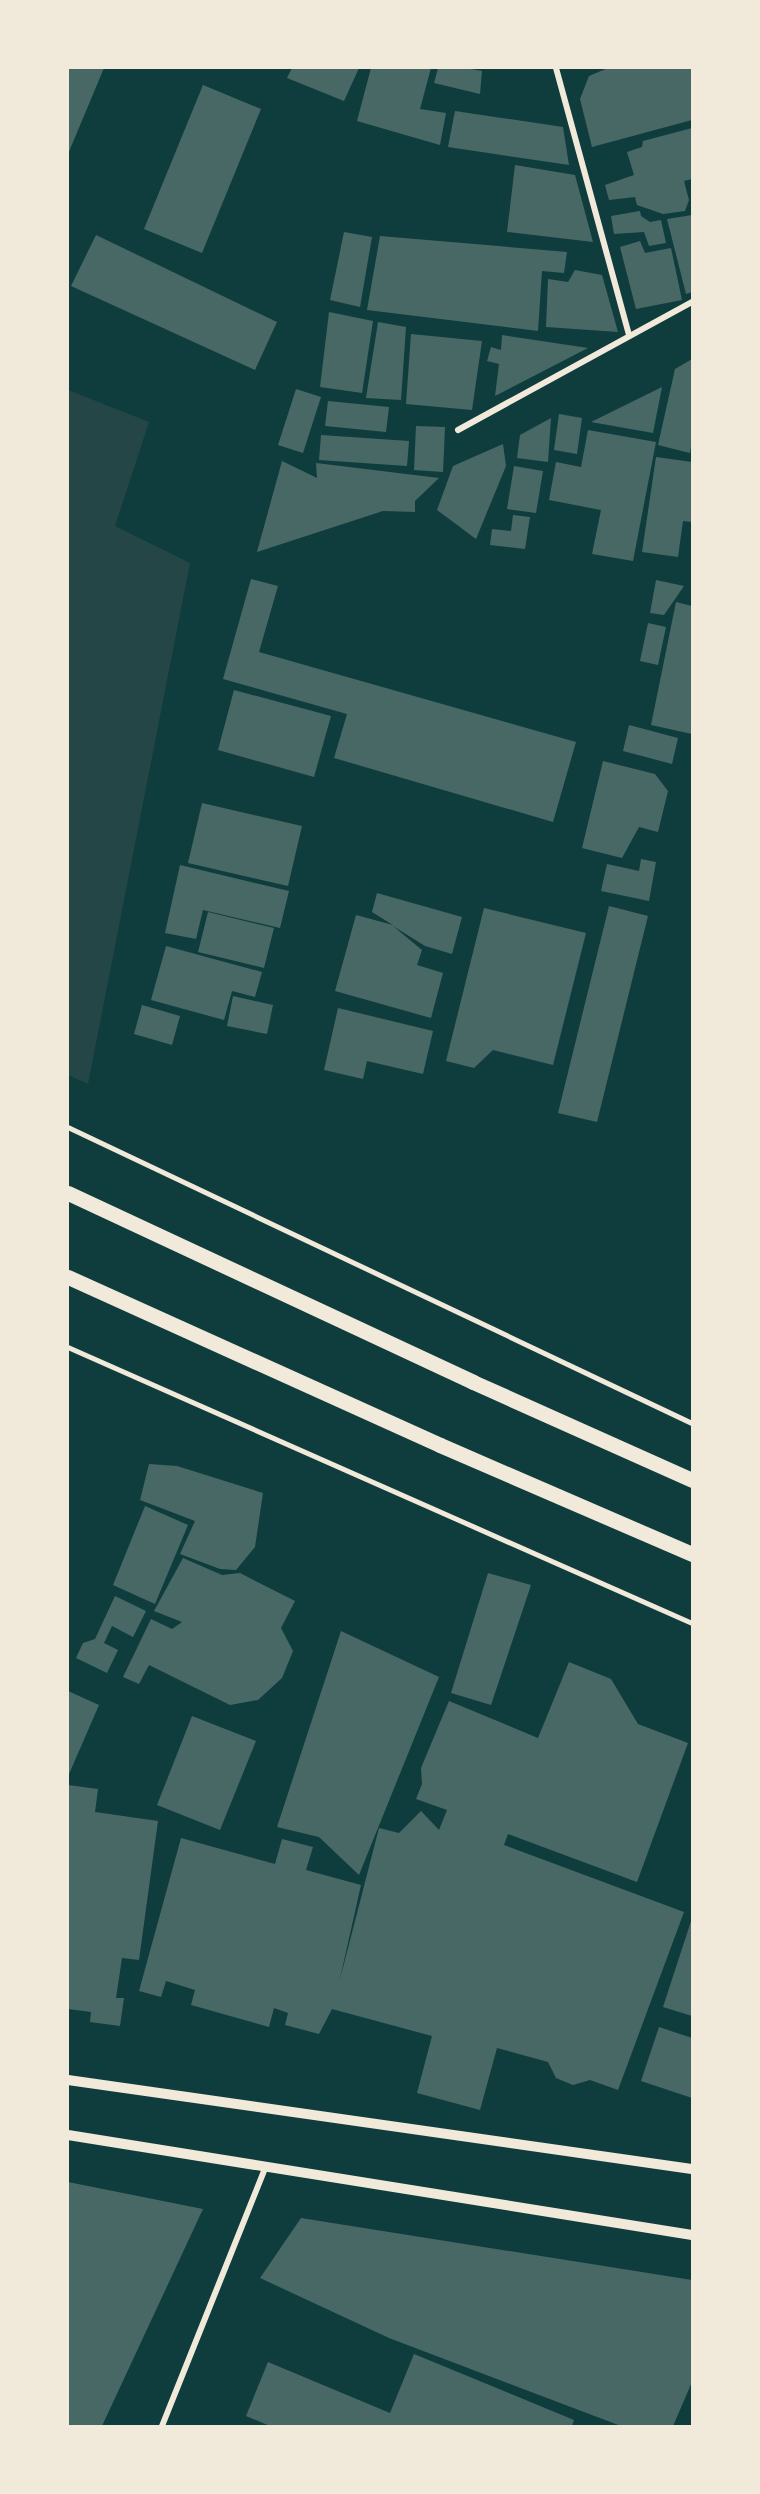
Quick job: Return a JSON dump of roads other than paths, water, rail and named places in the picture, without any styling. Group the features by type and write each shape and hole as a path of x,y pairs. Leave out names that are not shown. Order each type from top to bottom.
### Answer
{"main road":[{"path":"68,1193 473,1383 693,1480"},
{"path":"68,1277 440,1445 693,1554"}],"street":[{"path":"556,68 629,335"},
{"path":"458,430 693,302"},
{"path":"68,2080 693,2169"},
{"path":"68,2135 693,2235"},
{"path":"162,2427 265,2168"}],"lane":[{"path":"68,1127 693,1423"},
{"path":"68,1347 693,1623"}]}
